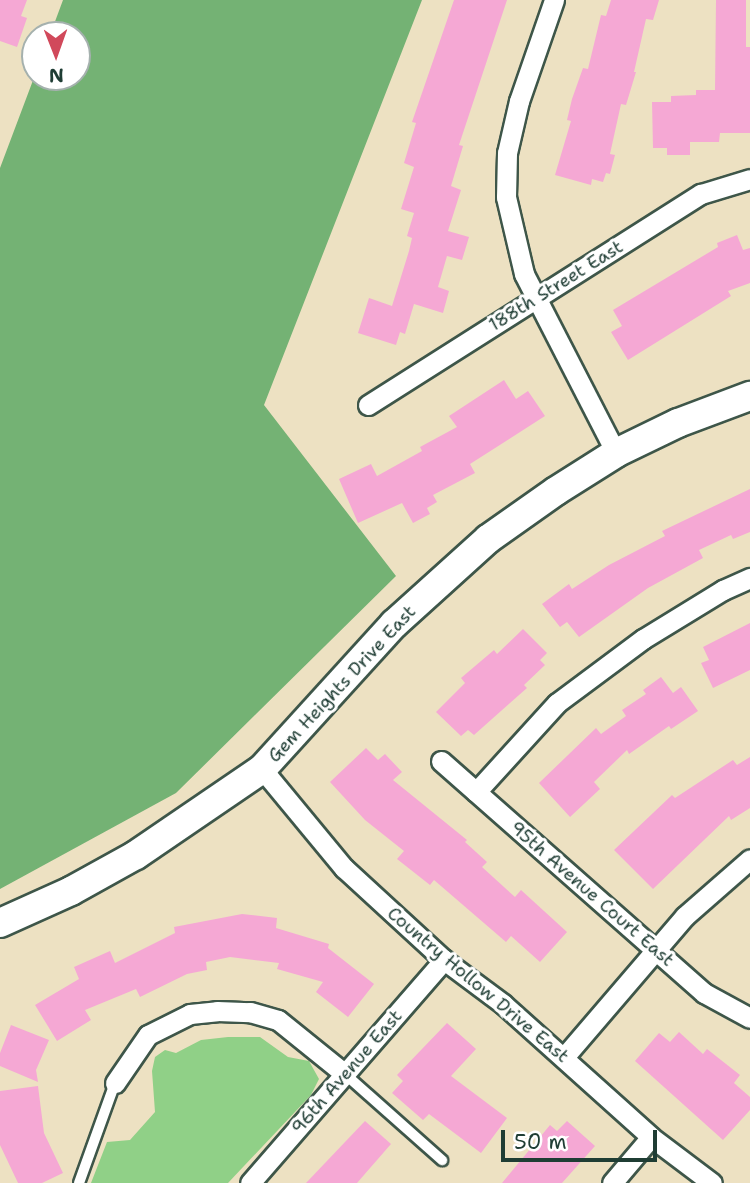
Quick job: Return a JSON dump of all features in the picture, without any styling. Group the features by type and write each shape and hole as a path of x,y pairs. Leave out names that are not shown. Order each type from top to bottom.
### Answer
{"street":[{"path":"554,0 519,101 507,153 506,197 512,235 524,274 616,453"},
{"name":"188th Street East","path":"368,405 701,194 750,179"},
{"name":"Gem Heights Drive East","path":"0,923 71,891 136,855 262,769 394,624 488,540 556,491 616,453 678,423 750,396"},
{"path":"476,792 557,703 643,639 723,590 750,578"},
{"name":"95th Avenue Court East","path":"441,761 704,993 750,1018"},
{"name":"Country Hollow Drive East","path":"262,769 344,868 444,960 503,1004 565,1056 651,1138 712,1183"},
{"path":"565,1056 685,916 750,859"},
{"name":"96th Avenue East","path":"250,1183 444,960"},
{"path":"115,1083 148,1035 190,1014 217,1011 250,1012 278,1020 345,1074"},
{"path":"612,1183 651,1138"}],"lane":[{"path":"345,1074 442,1160"},
{"path":"79,1183 115,1083"}],"green space":[{"path":"63,0 422,0 264,405 396,576 176,793 0,889 0,168 29,91 91,91 91,21 55,21"},
{"path":"260,1037 288,1057 309,1061 319,1079 311,1095 228,1183 91,1183 107,1142 130,1140 155,1112 152,1071 155,1057 165,1050 176,1053 201,1040"}],"building":[{"path":"0,0 27,0 21,16 27,18 26,21 21,21 21,35 17,47 0,41"},
{"path":"454,0 507,0 459,145 463,146 451,186 461,190 448,231 469,237 462,260 447,256 438,287 449,291 443,313 414,304 405,334 400,332 396,345 358,333 369,298 392,306 409,251 412,238 407,236 414,213 401,209 414,167 404,163 416,123 412,122"},
{"path":"611,0 659,0 653,20 646,19 636,72 626,105 621,104 610,154 615,155 610,174 606,173 603,182 592,179 591,185 555,175 571,121 567,120 572,99 583,68 588,69 601,15 606,16"},
{"path":"716,0 746,0 746,47 750,47 750,133 720,133 719,142 690,142 690,155 667,155 667,148 653,148 652,102 671,102 671,96 696,95 696,90 715,90"},
{"path":"737,235 743,250 750,248 750,283 728,291 731,296 628,360 611,332 622,326 613,310 718,247 717,243"},
{"path":"504,380 516,399 528,391 545,416 470,464 475,473 433,495 437,502 427,508 430,514 413,523 402,503 358,523 339,479 371,464 377,476 422,451 420,447 457,427 449,416"},
{"path":"750,489 750,532 733,539 731,535 699,550 703,558 648,588 579,637 567,622 560,627 542,604 569,584 572,589 609,565 665,536 662,531"},
{"path":"750,623 750,670 713,688 701,663 709,660 703,647"},
{"path":"523,629 547,653 540,660 545,665 524,685 527,688 474,735 468,730 461,736 436,712 465,683 461,678 494,650 497,654"},
{"path":"661,677 673,693 681,687 698,711 671,729 669,726 629,754 627,750 594,782 600,789 570,817 539,783 596,728 601,734 626,716 622,710 646,694 643,690"},
{"path":"366,748 378,760 385,754 402,772 393,780 467,840 465,842 487,862 482,867 515,897 521,890 567,932 540,962 511,936 506,942 434,880 430,885 397,859 404,851 365,820 330,782"},
{"path":"750,757 750,808 731,820 729,816 653,889 614,850 672,795 675,798 733,760 737,765"},
{"path":"242,914 277,918 276,928 329,944 328,948 374,984 348,1017 316,992 323,982 277,969 279,963 230,957 206,962 207,970 187,974 140,997 136,989 85,1010 91,1020 57,1041 35,1005 79,979 74,967 110,951 115,963 175,933 174,927"},
{"path":"447,1023 476,1049 451,1076 507,1118 481,1153 429,1114 423,1120 392,1093 403,1081 397,1075"},
{"path":"11,1025 49,1040 36,1070 38,1082 0,1066 0,1053"},
{"path":"679,1032 703,1054 707,1049 740,1075 734,1083 750,1097 750,1110 723,1140 635,1061 659,1033 670,1042"},
{"path":"38,1086 44,1133 63,1173 42,1183 18,1183 0,1145 0,1091"},
{"path":"365,1121 391,1144 357,1183 306,1183"},
{"path":"567,1121 595,1146 562,1183 502,1183 550,1125 557,1131"}]}
